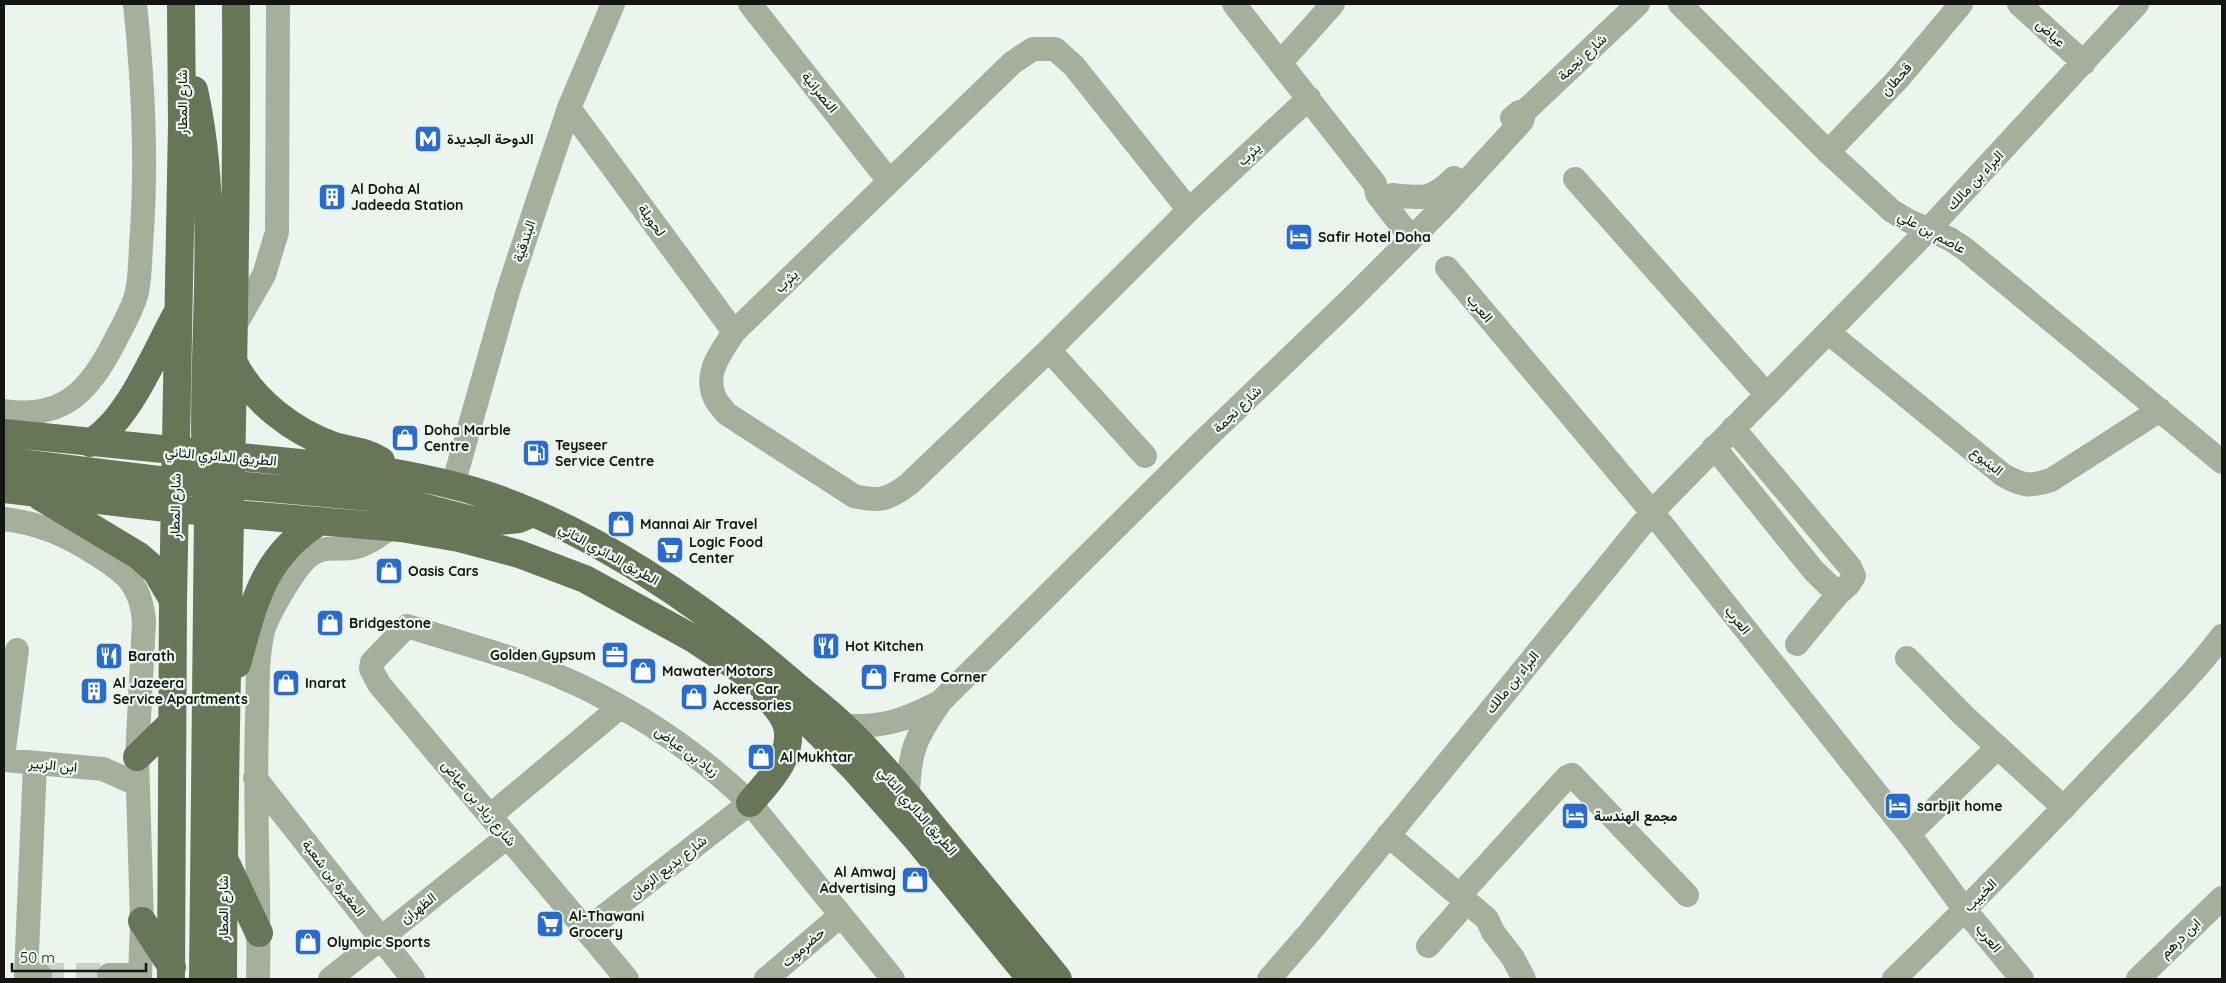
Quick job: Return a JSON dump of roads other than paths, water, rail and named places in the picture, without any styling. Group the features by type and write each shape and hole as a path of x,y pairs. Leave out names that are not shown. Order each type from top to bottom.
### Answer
{"main road":[{"name":"شارع المطار","path":"171,973 173,600 179,309 181,4"},
{"name":"شارع المطار","path":"223,979 227,704 218,512 212,474 233,361 240,10"},
{"path":"182,41 200,118 206,167 212,474"},
{"path":"90,443 107,430 122,413 179,309"},
{"path":"233,361 252,391 287,420 320,440 372,455 382,462 390,472"},
{"name":"الطريق الدائري الثاني","path":"4,433 176,452 212,474 390,472 453,485 533,513 583,538 660,582 758,653 844,726 908,796 1058,979"},
{"path":"4,461 176,482 212,474 407,503 472,520 488,522 519,519 533,513"},
{"path":"176,509 185,492 212,474"},
{"name":"الطريق الدائري الثاني","path":"4,488 176,509 391,527 459,538 519,554 586,579 694,639 744,672 802,716 854,767 915,837 1032,979"},
{"path":"32,492 139,556 156,571 173,600"},
{"path":"203,979 218,512"},
{"path":"227,704 251,611 265,579 273,564 290,543 320,521"},
{"path":"744,672 769,698 786,724 788,739 784,755 774,775 750,803"},
{"path":"137,757 172,722"},
{"path":"224,857 259,933"},
{"path":"142,921 171,973"}],"street":[{"path":"4,411 40,411 61,405 78,395 102,366 130,313 136,292 145,178 142,75 135,4"},
{"name":"شارع المطار","path":"234,327 264,275 277,232 278,4"},
{"name":"البندقية","path":"453,485 508,291 569,108 613,4"},
{"name":"النصرانية","path":"750,4 889,181"},
{"path":"1234,4 1384,190 1419,198 1440,200"},
{"path":"1280,63 1333,4"},
{"name":"شارع نجمة","path":"908,796 910,756 917,738 941,701 1415,234 1440,200 1522,121 1525,111 1638,4"},
{"name":"عاصم بن علي","path":"1680,4 1828,152 1892,211 1909,221 1950,239 1986,265 2222,462"},
{"name":"قحطان","path":"1828,152 1898,78 1961,4"},
{"name":"عياض","path":"2019,4 2084,63"},
{"name":"البراء بن مالك","path":"1269,979 1652,512 1930,229 2137,4"},
{"name":"يثرب","path":"1189,210 1074,66 1055,49 1033,49 1012,63 734,332 715,362 711,375 714,397 727,414 854,496 884,499 909,484 1049,350 1189,210 1309,98"},
{"name":"لحويلة","path":"569,108 734,332"},
{"path":"1575,179 1767,395"},
{"path":"1384,190 1376,194 1415,234"},
{"name":"العرب","path":"1447,268 1652,512 1909,834 1965,910 2022,979"},
{"name":"الينبوع","path":"1829,333 2003,474 2018,483 2033,486 2052,480 2160,410"},
{"path":"1049,350 1145,456"},
{"path":"1733,428 1852,571 1853,580 1838,594 1796,644"},
{"path":"1714,447 1814,571 1838,594"},
{"path":"4,519 40,526 75,541 124,574 141,601 144,622 137,757 142,921 140,977 109,975"},
{"path":"258,979 259,933 255,778 259,654 264,629 292,578 308,556 318,550 327,548 351,548 360,545 379,536 391,527"},
{"name":"زياد بن عياض","path":"407,626 524,663 576,685 661,730 724,778 750,803 893,979"},
{"name":"شارع زياد بن عياض","path":"407,626 372,662 373,675 626,979"},
{"name":"الخبيب","path":"1894,979 1965,910 2064,808 2185,680 2222,636"},
{"path":"4,749 17,650"},
{"path":"1907,658 2064,808"},
{"name":"شارع نجمة","path":"844,726 874,727 892,723 941,701"},
{"path":"490,816 620,707"},
{"path":"1909,834 1998,747"},
{"name":"ابن الزبير","path":"102,769 137,757"},
{"name":"ابن الزبير","path":"4,760 102,769 137,784"},
{"path":"30,977 35,764"},
{"path":"1428,946 1459,904 1567,777 1572,775 1687,895"},
{"name":"المغيرة بن شعبة","path":"255,778 413,979"},
{"name":"شارع بديع الزمان","path":"586,930 750,803"},
{"name":"الظهران","path":"330,979 507,837"},
{"path":"1384,840 1459,904 1487,919 1493,932 1513,958 1524,979"},
{"name":"ابن درهم","path":"2138,979 2222,898"},
{"name":"حضرموت","path":"766,979 840,916"}],"tunnel":[{"path":"40,975 109,975"}],"place":[{"name":"الدوحة الجديدة","path":"428,139"},
{"name":"Al Doha Al Jadeeda Station","path":"332,197"},
{"name":"Safir Hotel Doha","path":"1299,237"},
{"name":"Doha Marble Centre","path":"405,438"},
{"name":"Teyseer Service Centre","path":"536,453"},
{"name":"Mannai Air Travel","path":"621,524"},
{"name":"Logic Food Center","path":"670,550"},
{"name":"Oasis Cars","path":"389,571"},
{"name":"Bridgestone","path":"330,623"},
{"name":"Hot Kitchen","path":"826,646"},
{"name":"Golden Gypsum","path":"615,655"},
{"name":"Barath","path":"109,656"},
{"name":"Mawater Motors","path":"643,671"},
{"name":"Frame Corner","path":"874,677"},
{"name":"Inarat","path":"286,683"},
{"name":"Al Jazeera Service Apartments","path":"94,691"},
{"name":"Joker Car Accessories","path":"694,697"},
{"name":"Al Mukhtar","path":"761,757"},
{"name":"sarbjit home","path":"1898,806"},
{"name":"مجمع الهندسة","path":"1575,816"},
{"name":"Al Amwaj Advertising","path":"915,880"},
{"name":"Al-Thawani Grocery","path":"550,924"},
{"name":"Olympic Sports","path":"308,942"}]}
